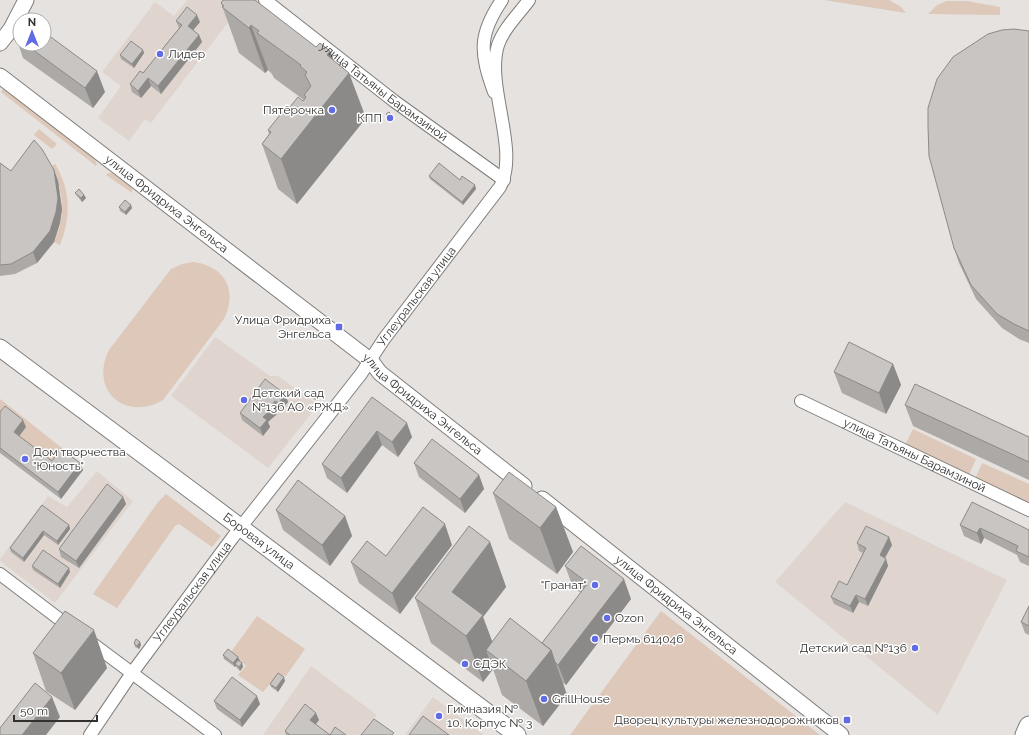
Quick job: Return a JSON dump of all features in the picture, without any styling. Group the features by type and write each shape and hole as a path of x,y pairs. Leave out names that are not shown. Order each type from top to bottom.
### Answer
{"main road":[{"name":"Боровая улица","path":"0,348 517,735"},
{"path":"1025,735 1029,726"}],"street":[{"path":"11,29 26,0"},
{"path":"0,43 35,0"},
{"name":"улица Татьяны Барамзиной","path":"265,0 394,101 504,180"},
{"path":"501,114 486,71 483,47 484,35 488,23 502,0"},
{"path":"504,180 506,158 497,92 498,47 507,29 529,0"},
{"name":"улица Фридриха Энгельса","path":"0,76 371,361 380,373 841,735"},
{"name":"Углеуральская улица","path":"90,735 132,673 241,527 371,361 384,339 504,180"},
{"name":"улица Татьяны Барамзиной","path":"801,401 1029,510"},
{"path":"0,574 215,735"}],"shaded area":[{"name":"Лидер","path":"187,0 221,0 236,12 151,123 145,119 129,141 98,118 121,86 102,72 155,2 174,16"},
{"path":"824,0 889,0 901,7 906,13"},
{"path":"947,1 967,1 1000,7 1000,15 928,14 937,5"},
{"path":"4,88 95,159 97,165 96,166 1,92"},
{"path":"39,129 57,144 52,149 34,135"},
{"path":"55,164 64,184 68,204 64,235 60,245 54,242 61,222 62,213 59,185 50,167"},
{"path":"108,173 112,173 132,188 132,193 106,175"},
{"path":"193,262 204,264 213,269 221,274 226,281 230,298 224,319 163,400 149,406 136,407 124,404 114,398 107,389 104,378 104,365 109,350 171,269 182,264"},
{"name":"Детский сад №136 АО «РЖД»","path":"215,337 270,376 278,376 318,405 268,468 171,396"},
{"path":"0,399 67,452 54,468 17,439 26,427 0,423"},
{"path":"913,429 976,459 969,475 905,445"},
{"path":"982,463 1029,484 1029,504 975,479"},
{"path":"97,471 133,501 55,603 0,561 0,559 48,496 67,507"},
{"path":"166,494 221,536 212,547 179,524 175,526 117,608 93,594 158,502"},
{"name":"Детский сад №136","path":"845,502 1007,580 938,715 775,582"},
{"path":"661,611 820,735 570,735"},
{"path":"257,616 305,649 286,676 278,674 263,692 238,675 246,666 231,652"},
{"path":"311,666 377,715 363,735 263,735"},
{"name":"Гимназия № 10. Корпус № 3","path":"433,697 484,735 405,735"}],"building":[{"path":"223,0 255,0 316,47 320,43 330,51 327,55 349,73 281,159 262,144 271,132 268,130 288,105 290,107 298,97 303,101 306,97 304,95 311,86 305,75 307,72 300,66 301,65 257,33 259,31 251,25 249,28 222,7 224,6 221,3"},
{"path":"187,7 197,15 188,26 199,35 158,86 148,78 138,91 130,84 140,71 143,73 182,25 176,21"},
{"path":"1014,29 1029,31 1029,331 997,314 971,285 954,248 929,156 928,108 937,79 953,57 988,34 1002,30"},
{"path":"52,38 97,71 85,88 36,52 52,52"},
{"path":"131,41 143,50 132,64 120,55"},
{"path":"389,112 391,114 389,117 386,114"},
{"path":"34,140 42,149 54,170 58,198 56,212 50,231 33,252 11,264 0,265 0,163 11,171"},
{"path":"439,163 460,180 462,176 475,185 462,202 429,176"},
{"path":"79,189 84,195 81,198 75,193"},
{"path":"125,200 131,205 125,212 119,207"},
{"path":"849,342 893,364 879,393 834,372"},
{"path":"265,379 285,394 279,403 275,401 272,405 274,407 263,417 267,420 260,428 240,413"},
{"path":"915,384 1029,437 1029,462 905,405"},
{"path":"314,391 317,393 314,397 311,395"},
{"path":"372,397 407,423 392,442 377,431 341,478 322,464"},
{"name":"Дом творчества \"Юность\"","path":"5,406 23,420 14,432 52,461 61,448 80,463 58,492 0,448 0,412"},
{"path":"432,439 479,475 460,499 414,463"},
{"path":"509,472 556,507 540,528 493,493"},
{"path":"298,480 345,516 322,545 276,510"},
{"path":"107,484 123,497 76,561 59,549"},
{"path":"972,502 1029,530 1029,557 1016,551 1018,546 980,528 977,533 960,525"},
{"path":"42,505 69,525 57,541 43,531 23,558 10,548"},
{"path":"423,507 445,524 392,593 351,562 367,541 386,556"},
{"path":"469,526 490,542 452,592 483,615 466,636 415,598"},
{"path":"866,526 889,537 880,555 886,559 865,599 856,595 850,606 831,597 839,581 847,585 866,548 857,543"},
{"path":"581,546 624,579 558,665 555,662 551,650 542,643 588,583 565,566"},
{"path":"43,550 69,568 58,584 32,566"},
{"path":"1029,606 1029,626 1021,622"},
{"path":"65,611 94,630 61,673 33,653"},
{"path":"510,618 551,650 526,681 486,650"},
{"path":"136,639 140,642 137,646 134,643"},
{"path":"228,649 238,657 233,663 223,655"},
{"path":"238,660 242,663 239,667 235,664"},
{"path":"278,673 284,677 276,688 270,684"},
{"path":"232,677 257,696 240,720 214,701"},
{"path":"35,683 52,697 22,735 0,735 0,728"},
{"path":"305,704 316,713 310,720 330,735 290,735 285,731"},
{"path":"423,716 449,735 409,735"},
{"path":"374,719 394,733 392,735 361,735"},
{"path":"335,727 346,735 330,735"}],"place":[{"name":"Лидер","path":"160,54"},
{"name":"Пятёрочка","path":"332,110"},
{"name":"КПП","path":"390,118"},
{"name":"Улица Фридриха Энгельса","path":"339,327"},
{"name":"Детский сад №136 АО «РЖД»","path":"244,400"},
{"name":"Дом творчества \"Юность\"","path":"25,459"},
{"name":"\"Гранат\"","path":"595,585"},
{"name":"Ozon","path":"607,618"},
{"name":"Пермь 614046","path":"595,639"},
{"name":"Детский сад №136","path":"915,648"},
{"name":"СДЭК","path":"465,664"},
{"name":"GrillHouse","path":"544,699"},
{"name":"Гимназия № 10. Корпус № 3","path":"439,716"},
{"name":"Дворец культуры железнодорожников","path":"847,720"}]}
